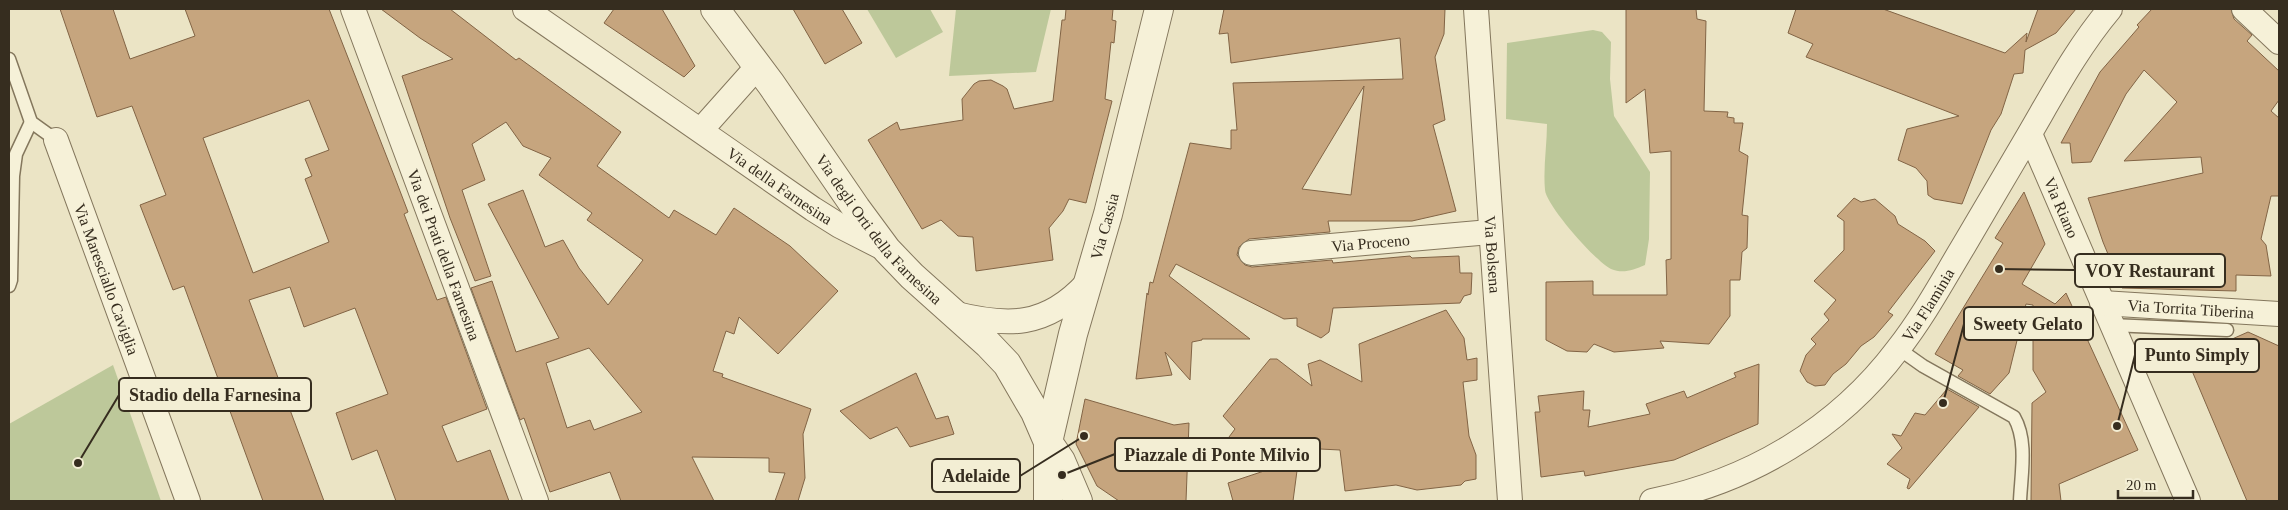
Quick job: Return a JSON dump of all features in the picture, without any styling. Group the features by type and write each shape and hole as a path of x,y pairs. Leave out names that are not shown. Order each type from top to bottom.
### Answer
{"street":[{"name":"Via dei Prati della Farnesina","path":"353,9 536,501"},
{"name":"Via della Farnesina","path":"524,9 813,209 840,226 888,250"},
{"name":"Via degli Orti della Farnesina","path":"715,9 758,66 888,250 912,276 988,344 1007,364 1035,412 1048,442"},
{"name":"Via Cassia","path":"1048,442 1087,283 1108,214 1159,9"},
{"name":"Via Bolsena","path":"1476,9 1510,501"},
{"name":"Via Flaminia","path":"1652,501 1713,485 1749,469 1803,440 1827,423 1854,398 1899,349 1920,319 2079,50 2110,9"},
{"path":"2244,9 2279,42"},
{"path":"701,130 758,66"},
{"name":"Via Riano","path":"2030,134 2188,501"},
{"name":"Via Maresciallo Caviglia","path":"56,140 188,501"},
{"name":"Via Proceno","path":"1251,253 1490,232"},
{"path":"952,313 1000,322 1027,321 1047,314 1064,305 1087,283"},
{"name":"Via Torrita Tiberina","path":"2102,303 2279,314"},
{"path":"1048,442 1048,501"},
{"path":"1048,442 1061,461 1078,501"}],"lane":[{"path":"9,59 30,122 56,140"},
{"path":"9,286 11,280 11,201 16,154 30,122"},
{"path":"2111,325 2227,330"},
{"path":"1899,349 1923,366 2014,417 2020,428 2022,442 2020,501"}],"green space":[{"path":"867,9 930,9 943,32 896,58"},
{"path":"956,9 1051,9 1036,72 949,76"},
{"path":"1593,30 1602,32 1611,42 1610,79 1614,116 1650,172 1649,239 1645,265 1628,271 1611,269 1604,264 1572,232 1553,208 1545,190 1547,124 1506,119 1507,43"},
{"path":"113,365 161,501 9,501 9,424"}],"building":[{"path":"60,9 113,9 130,59 195,36 185,9 329,9 408,212 404,214 437,300 446,297 487,409 442,426 457,462 490,450 509,501 396,501 377,450 352,460 336,413 388,394 355,308 304,327 290,287 249,300 324,501 263,501 184,286 173,290 140,205 166,195 132,106 97,117","holes":["309,100 329,150 305,159 312,176 305,179 329,242 253,273 203,138"]},
{"path":"381,9 450,9 516,60 519,58 621,132 597,166 669,218 674,210 716,235 734,208 790,246 838,291 778,354 739,317 734,334 726,331 713,371 723,374 722,377 811,409 803,434 805,478 798,501 775,501 785,473 769,472 769,458 692,457 714,501 621,501 610,472 550,492 524,418 520,420 471,288 492,281 516,352 559,338 488,204 523,190 545,247 563,240 579,268 608,305 643,260 587,220 592,213 539,175 551,158 523,146 506,122 472,144 485,180 462,190 491,276 475,281 450,218 402,76 453,59 420,38","holes":["589,348 642,412 594,430 590,420 567,428 546,363"]},
{"path":"614,9 662,9 695,66 684,77 604,23"},
{"path":"793,9 842,9 862,43 825,64"},
{"path":"1066,9 1113,9 1112,20 1116,21 1114,43 1111,42 1105,99 1112,101 1086,203 1069,199 1063,211 1049,228 1053,260 976,271 973,237 958,236 941,220 922,229 868,140 897,122 900,130 963,120 962,99 974,84 979,81 991,80 1007,89 1014,109 1053,101 1062,20 1065,20"},
{"path":"1224,9 1445,9 1444,34 1435,57 1445,120 1433,125 1456,211 1412,221 1328,221 1330,232 1249,239 1239,247 1237,255 1245,265 1252,267 1332,260 1333,263 1410,256 1412,258 1459,256 1460,273 1472,273 1471,294 1464,296 1460,303 1333,308 1329,332 1321,338 1297,326 1297,318 1284,319 1176,264 1169,276 1250,339 1202,339 1192,342 1190,380 1165,352 1172,375 1136,379 1147,293 1148,295 1150,282 1153,283 1190,143 1231,149 1231,130 1237,130 1233,83 1403,79 1400,38 1231,63 1228,33 1219,34","holes":["1364,86 1351,195 1302,189"]},
{"path":"1626,9 1696,9 1697,19 1706,21 1704,111 1728,112 1727,117 1734,118 1734,123 1743,123 1739,151 1748,156 1742,215 1748,216 1747,248 1742,252 1740,280 1730,280 1730,316 1709,344 1660,341 1664,348 1614,352 1594,344 1587,352 1567,351 1546,340 1546,282 1593,281 1593,295 1667,295 1666,260 1671,259 1671,151 1650,153 1645,89 1626,103"},
{"path":"1796,9 1883,9 2005,53 2027,33 2026,42 2038,9 2076,9 2056,33 2025,50 2023,73 2014,74 2001,114 1991,130 1962,204 1934,199 1928,195 1927,181 1916,168 1898,160 1907,129 1959,116 1806,57 1813,44 1788,33"},
{"path":"2152,9 2231,9 2234,19 2252,35 2247,41 2279,71 2279,100 2271,111 2279,118 2279,196 2271,196 2261,239 2266,245 2271,276 2236,275 2236,291 2122,288 2103,242 2088,198 2203,173 2201,157 2124,161 2177,102 2144,70 2126,94 2091,162 2072,163 2070,143 2061,143 2100,72"},
{"path":"2024,192 2045,244 2022,284 2055,304 2066,293 2138,450 2059,484 2061,501 2031,501 2032,403 2046,392 2033,370 2033,305 2026,304 2009,373 1990,394 1958,376 1963,370 1935,354 2003,243 1995,238"},
{"path":"1854,198 1861,202 1875,199 1895,216 1898,224 1925,241 1935,251 1888,312 1893,315 1874,337 1861,346 1846,364 1833,374 1825,385 1815,386 1807,382 1800,371 1806,355 1816,344 1811,339 1829,320 1824,314 1836,300 1814,281 1844,250 1844,221 1837,216"},
{"path":"1446,310 1464,338 1467,360 1477,358 1477,380 1463,382 1469,436 1476,455 1476,479 1465,481 1461,485 1417,490 1396,485 1345,491 1340,450 1300,448 1293,501 1233,501 1228,483 1264,471 1226,441 1235,429 1223,416 1270,359 1277,359 1312,386 1308,364 1320,360 1362,382 1359,344"},
{"path":"2248,332 2279,346 2279,501 2247,501 2187,359"},
{"path":"1759,364 1758,424 1674,460 1585,476 1584,471 1541,477 1535,412 1540,412 1538,396 1584,391 1583,410 1590,410 1588,427 1650,414 1646,404 1684,391 1687,398 1736,377 1734,373"},
{"path":"916,373 936,419 948,416 954,434 910,447 897,427 870,439 840,411"},
{"path":"1947,389 1979,407 1909,489 1907,488 1910,479 1887,464 1902,448 1892,434 1901,436 1915,413 1925,415"},
{"path":"1085,399 1174,425 1189,423 1186,501 1119,501 1097,486 1076,444"}],"place":[{"name":"VOY Restaurant","path":"1999,269"},
{"name":"Sweety Gelato","path":"1943,403"},
{"name":"Punto Simply","path":"2117,426"},
{"name":"Adelaide","path":"1084,436"},
{"name":"Stadio della Farnesina","path":"78,463"},
{"name":"Piazzale di Ponte Milvio","path":"1062,475"}]}
